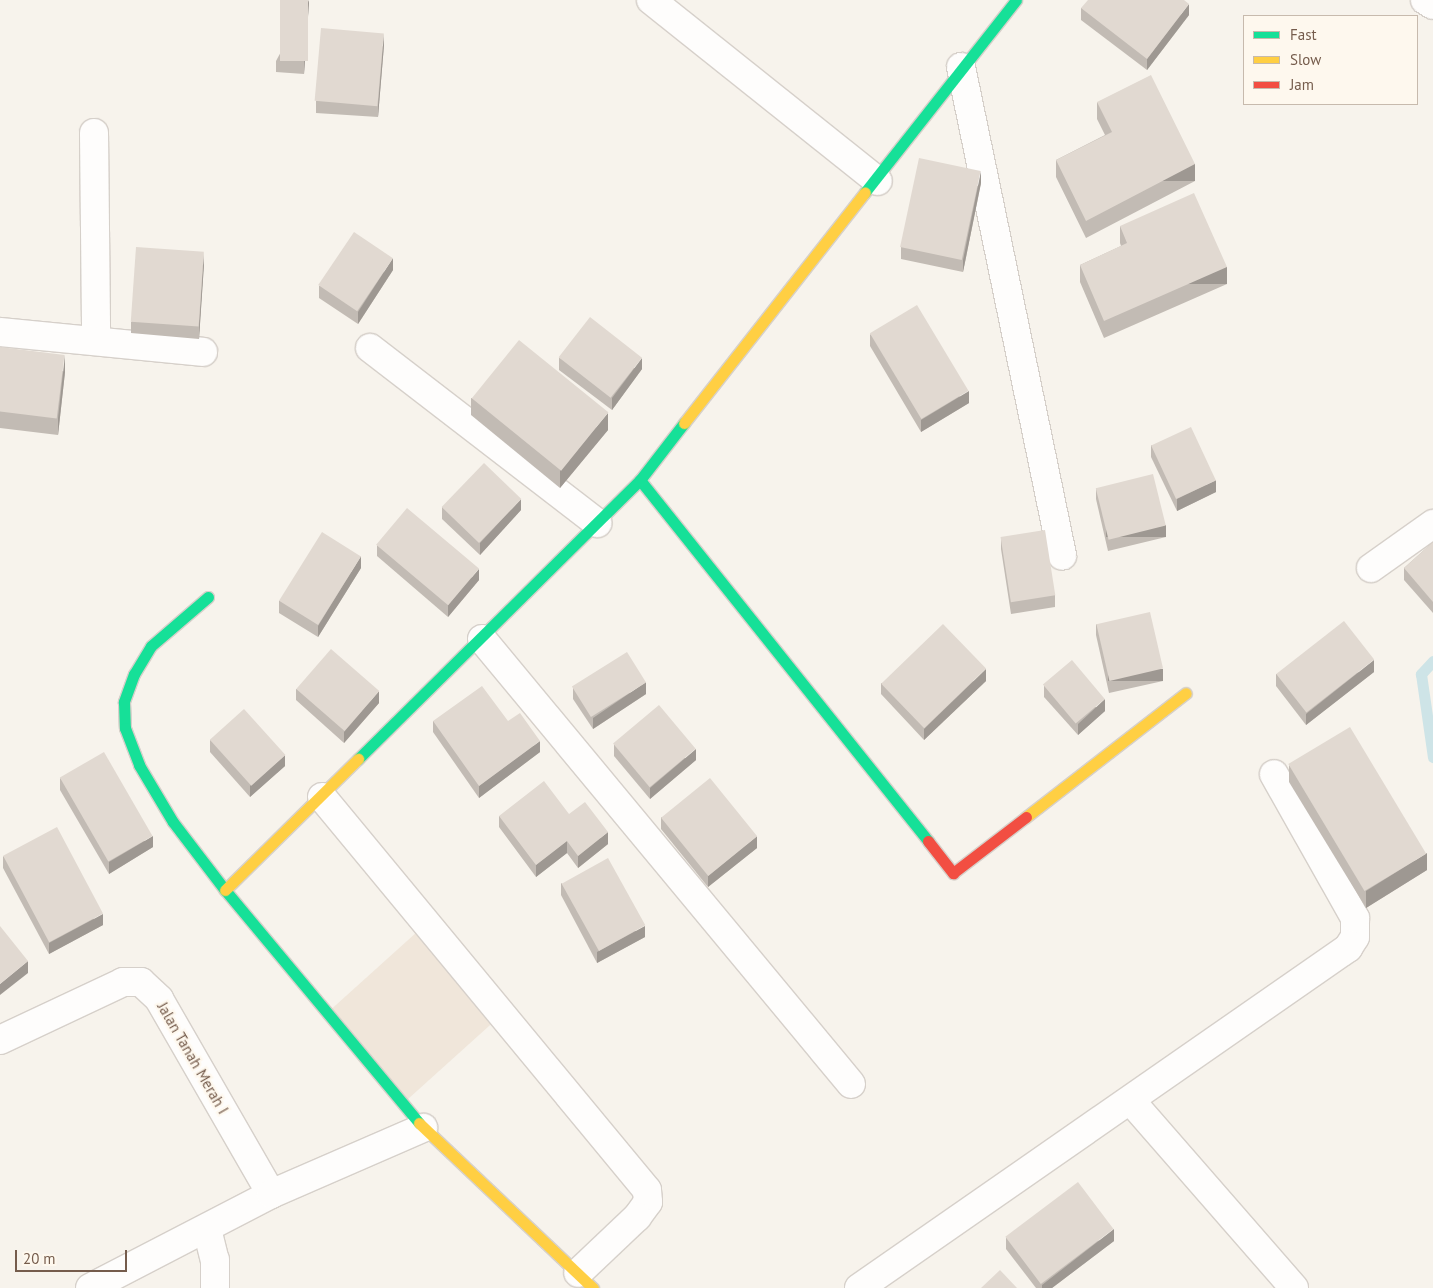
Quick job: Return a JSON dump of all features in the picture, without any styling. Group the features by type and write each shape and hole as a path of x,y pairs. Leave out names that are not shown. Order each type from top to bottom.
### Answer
{"street":[{"path":"651,0 878,181"},
{"path":"225,890 482,639 640,480 878,181 961,67 1016,0"},
{"path":"1425,0 1433,5"},
{"path":"961,67 1062,556"},
{"path":"94,133 96,340"},
{"path":"0,332 203,352"},
{"path":"370,348 597,523"},
{"path":"640,480 953,873 1186,693"},
{"path":"1371,568 1433,524"},
{"path":"208,597 151,646 124,702 125,728 139,765 173,822 225,890 423,1128 586,1281 648,1202 647,1190 322,797"},
{"path":"482,639 851,1084"},
{"path":"859,1288 1339,959 1355,937 1350,908 1274,774"},
{"name":"Jalan Tanah Merah I","path":"0,1040 123,982 141,982 160,999 271,1194"},
{"path":"1131,1101 1294,1288"},
{"path":"90,1288 207,1229 271,1194 423,1128"},
{"path":"207,1229 215,1260 215,1288"}],"shaded area":[{"path":"417,932 496,1020 406,1101 327,1013"}],"building":[{"path":"280,0 308,0 308,61 280,61"},
{"path":"1088,0 1184,0 1189,4 1147,59 1081,8"},
{"path":"321,28 384,33 377,106 315,101"},
{"path":"1151,75 1195,164 1086,221 1056,160 1112,132 1097,102"},
{"path":"919,158 981,171 962,260 900,247"},
{"path":"1194,193 1227,267 1104,321 1080,265 1127,243 1120,226"},
{"path":"354,232 393,258 357,311 318,285"},
{"path":"136,247 204,252 199,327 131,322"},
{"path":"917,305 969,391 921,419 870,333"},
{"path":"590,317 642,358 611,398 559,357"},
{"path":"519,340 608,412 561,471 472,398"},
{"path":"0,347 65,355 57,418 0,411"},
{"path":"1191,427 1216,480 1176,499 1151,446"},
{"path":"484,463 521,499 479,543 442,507"},
{"path":"1153,474 1166,525 1109,540 1096,488"},
{"path":"407,508 479,568 448,605 376,545"},
{"path":"1045,530 1055,595 1011,602 1001,537"},
{"path":"322,532 361,556 318,625 279,601"},
{"path":"1433,542 1433,602 1404,568"},
{"path":"1150,612 1163,669 1109,681 1096,624"},
{"path":"1344,621 1374,660 1306,713 1276,674"},
{"path":"943,624 986,669 924,728 881,684"},
{"path":"331,649 379,691 345,731 296,689"},
{"path":"627,652 646,683 591,717 572,686"},
{"path":"1072,660 1105,699 1076,723 1043,684"},
{"path":"482,686 508,721 520,713 540,741 479,786 433,721"},
{"path":"659,705 696,749 650,787 613,744"},
{"path":"244,709 285,755 251,786 210,740"},
{"path":"1350,727 1426,854 1365,891 1288,764"},
{"path":"104,752 152,836 108,862 60,778"},
{"path":"710,778 757,836 708,876 661,818"},
{"path":"544,781 569,814 585,802 608,832 578,856 567,841 536,865 499,816"},
{"path":"57,827 103,914 49,942 3,856"},
{"path":"608,858 645,925 599,951 562,884"},
{"path":"0,926 28,961 0,984"},
{"path":"1078,1182 1114,1229 1041,1284 1005,1237"},
{"path":"1000,1270 1017,1288 981,1288"}],"waterway":[{"path":"1433,661 1421,674 1433,757"}],"traffic: fast":[{"path":"865,192 1016,0"},
{"path":"358,759 640,480 684,423"},
{"path":"640,480 928,841"},
{"path":"208,597 151,646 134,674 124,702 125,728 139,765 173,822 225,890 419,1123"}],"traffic: slow":[{"path":"684,423 865,192"},
{"path":"1026,817 1186,693"},
{"path":"225,890 358,759"},
{"path":"419,1123 593,1288"}],"traffic: jam":[{"path":"928,841 953,873 1026,817"}]}
